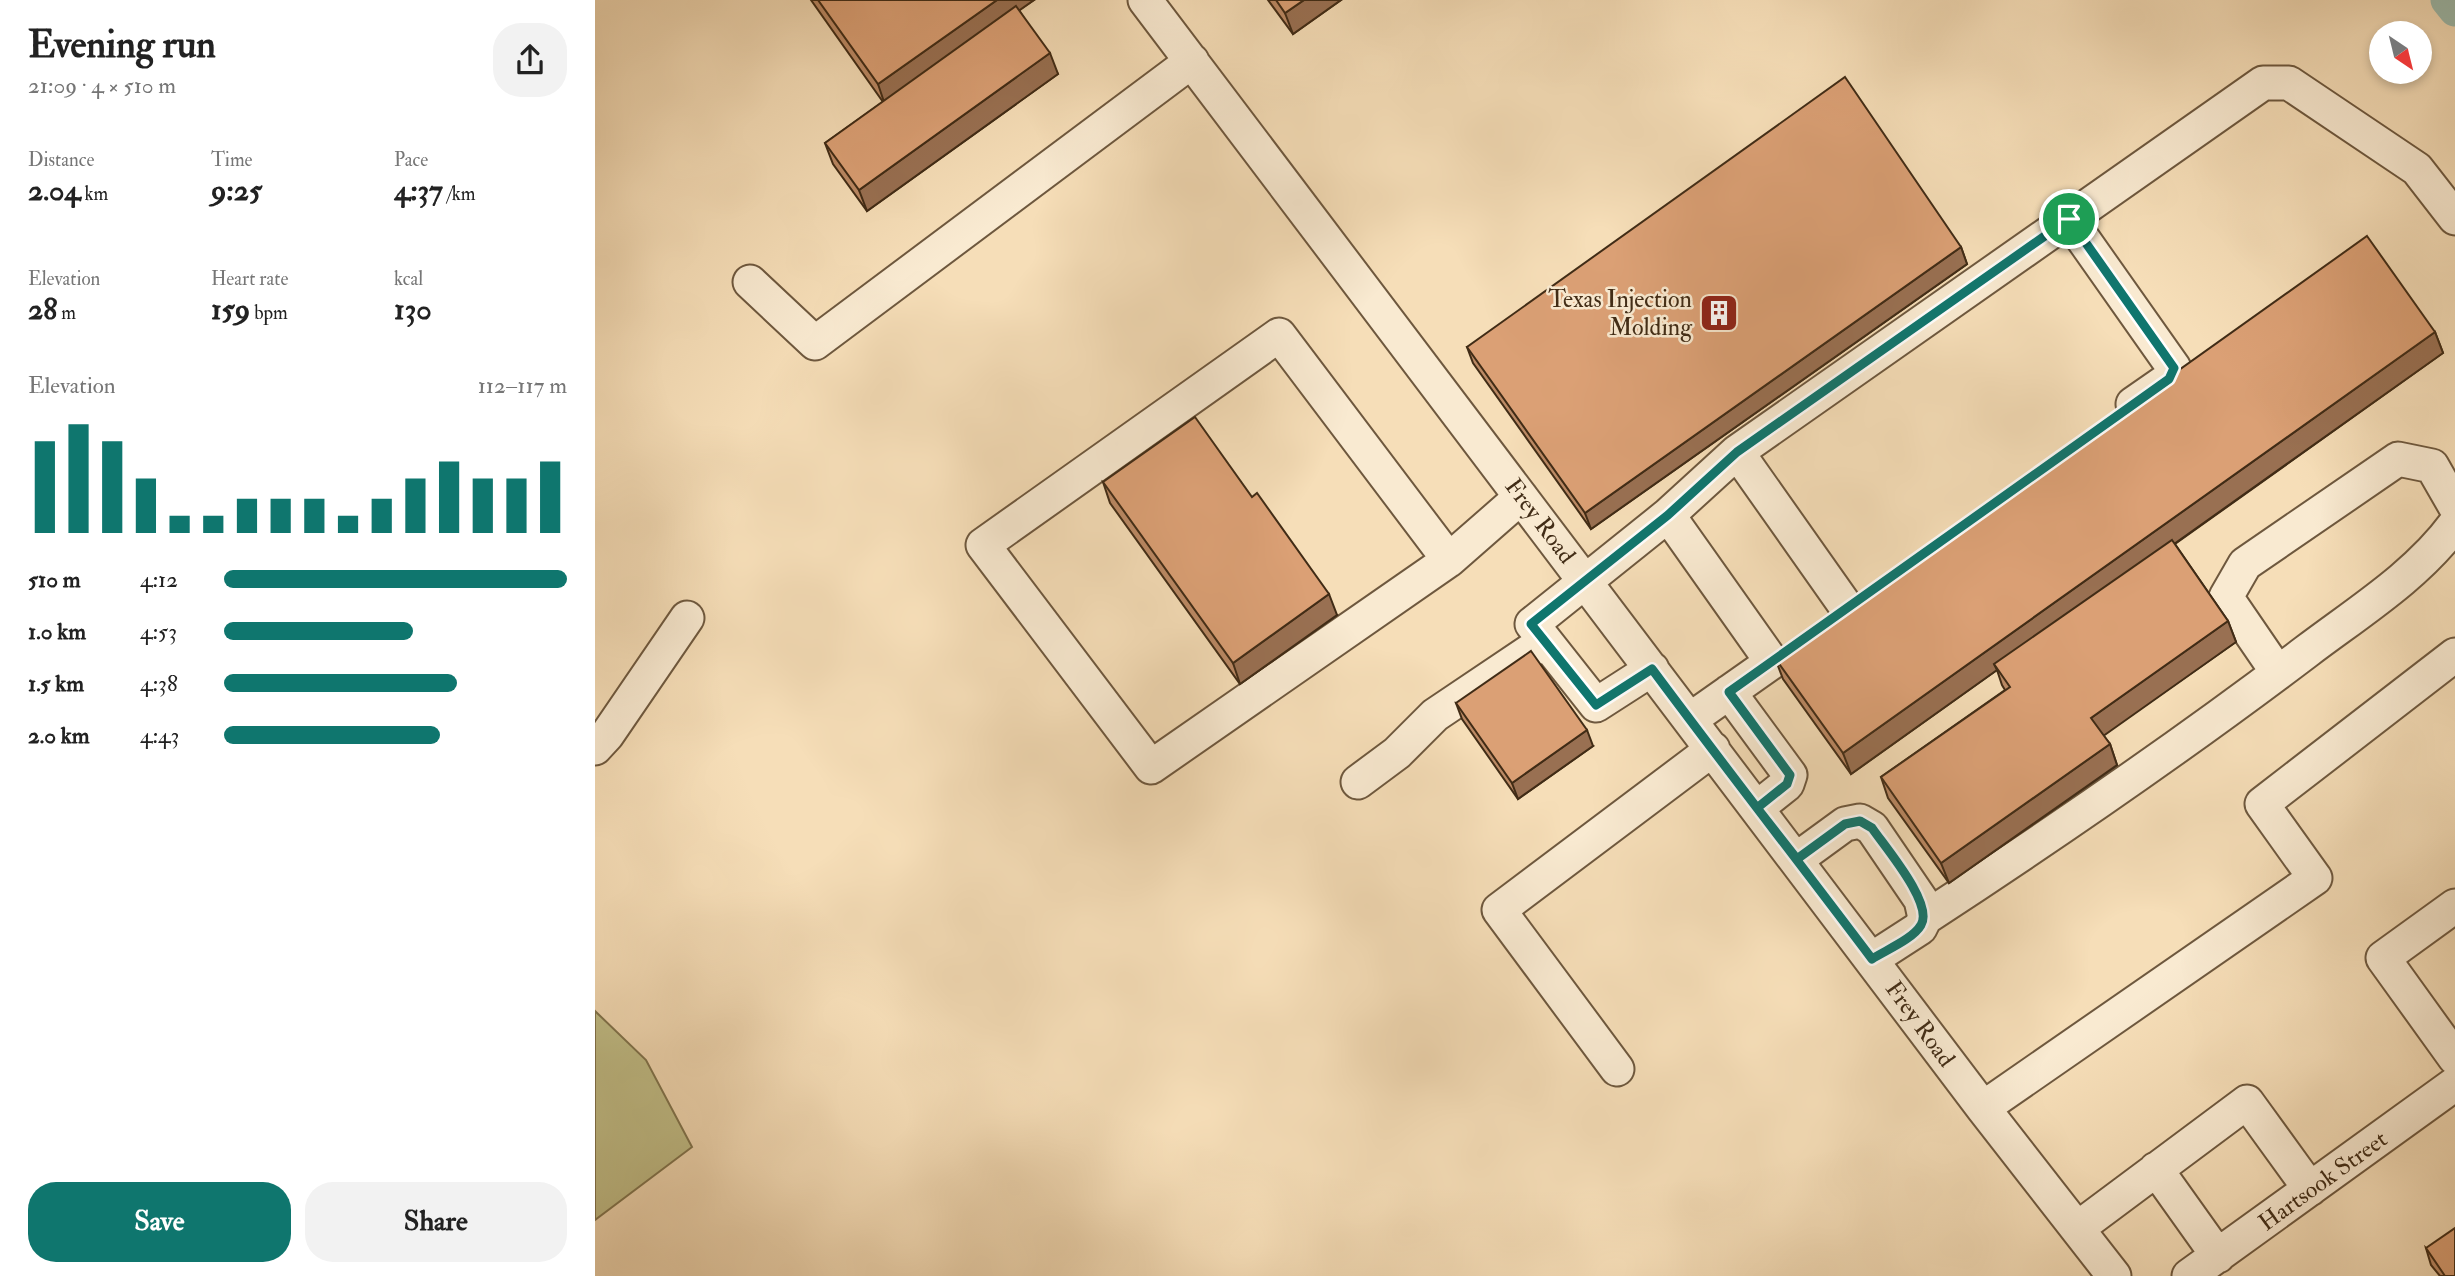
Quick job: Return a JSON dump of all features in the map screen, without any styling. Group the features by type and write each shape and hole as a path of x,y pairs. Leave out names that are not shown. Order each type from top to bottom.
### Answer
{"street":[{"name":"Frey Road","path":"1145,0 1983,1108 2114,1276"},
{"path":"750,282 815,343 1192,61"},
{"path":"1652,669 1596,705 1531,624 1587,583 1737,452 2263,83 2290,83 2417,169 2455,218"},
{"path":"2069,219 2174,368 2169,379 2113,419"},
{"path":"1449,560 1279,335 983,545 1151,767 1449,560 1521,497"},
{"path":"1737,452 1848,608"},
{"path":"2278,673 2226,597 2245,564 2398,459 2432,466 2455,506"},
{"path":"1668,515 1783,654 1691,719"},
{"path":"1872,959 1920,928 1925,918 2182,745 2438,548 2455,524"},
{"path":"595,748 607,735 687,618"},
{"path":"1358,782 1397,753 1435,715 1545,640"},
{"path":"1983,1108 2315,878 2262,804 2455,655"},
{"path":"1729,692 1790,775 1787,784 1757,808"},
{"path":"1617,1069 1499,909 1713,749"},
{"path":"1797,859 1845,824 1860,821 1872,828 1921,900 1925,918"},
{"path":"2455,906 2383,958 2455,1058"},
{"name":"Hartsook Street","path":"2189,1276 2455,1084"},
{"path":"2078,1228 2247,1102 2310,1189"},
{"path":"2156,1170 2218,1256"}],"shaded area":[{"path":"595,1011 646,1060 692,1147 595,1220"}],"building":[{"path":"818,0 997,0 878,84"},
{"path":"1276,0 1304,0 1285,13"},
{"path":"1016,6 1050,53 859,190 825,143"},
{"name":"Texas Injection Molding","path":"1845,77 1961,247 1585,513 1467,347"},
{"path":"2367,236 2435,332 1843,753 1775,658"},
{"path":"1195,417 1252,497 1257,493 1329,594 1233,663 1103,482"},
{"path":"2172,540 2228,621 2091,718 2110,744 1941,863 1881,777 2010,687 1994,664"},
{"path":"1531,651 1587,730 1512,783 1456,703"},
{"path":"2455,1228 2455,1276 2445,1276 2426,1248"}],"waterway":[{"path":"2447,0 2455,10"}],"place":[{"name":"Texas Injection Molding","path":"1719,313"}],"route":[{"path":"2069,219 1737,452 1587,583 1531,624 1596,705 1652,669 1691,719 1757,808 1872,959 1920,928 1925,918 1921,900 1872,828 1860,821 1845,824 1797,859 1757,808 1787,784 1790,775 1729,692 2169,379 2174,368 2069,219"}]}
